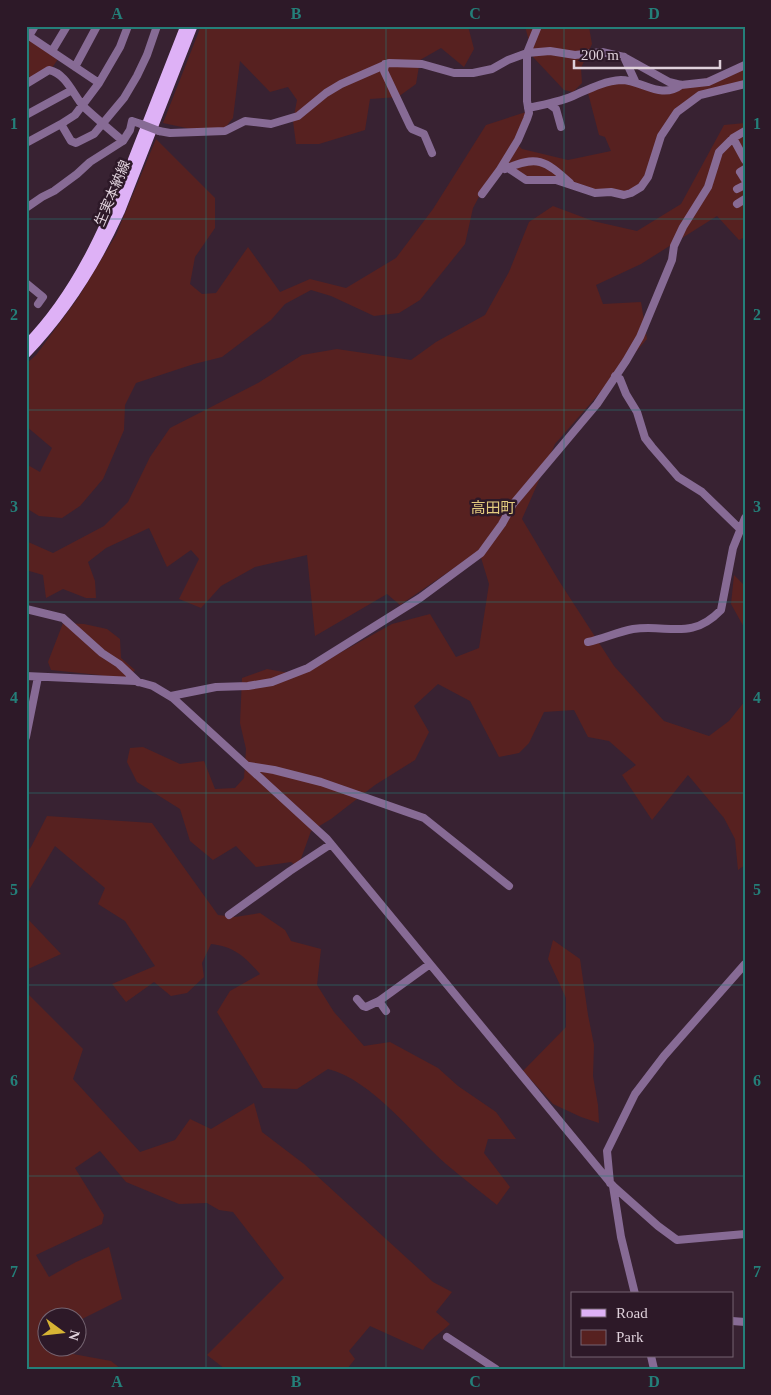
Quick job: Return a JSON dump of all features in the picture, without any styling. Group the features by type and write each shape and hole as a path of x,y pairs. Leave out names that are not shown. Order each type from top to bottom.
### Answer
{"main road":[{"name":"生実本納線","path":"26,345 64,298 84,267 103,231 185,26"},
{"name":"生実本納線","path":"26,354 67,307 88,276 106,243 120,212 192,26"}],"street":[{"path":"35,26 28,35 99,83"},
{"path":"52,51 67,26"},
{"path":"75,67 97,26"},
{"path":"26,144 75,115 99,83 120,47 128,26"},
{"path":"61,124 71,141 76,143 94,134 103,124 124,98 147,55 156,28 148,26"},
{"path":"482,194 499,171 524,128 529,113 527,54 538,26"},
{"path":"26,208 54,191 90,162 123,141 130,130 132,121 170,133 226,131 245,121 271,124 298,116 326,93 352,78 385,64 400,62 422,64 454,73 473,73 492,70 508,60 527,54 550,51 576,55 602,52 624,57 669,82 681,85 708,82 745,65"},
{"path":"624,57 635,81"},
{"path":"385,64 384,71 410,126 412,129 424,134 432,153"},
{"path":"26,84 50,70 54,71 64,79 82,105 123,141"},
{"path":"528,108 549,104 611,81 635,81 652,89 660,90 676,89 681,85"},
{"path":"508,168 526,180 556,180 595,193 611,192 619,195 631,193 642,187 648,177 661,136 677,112 700,95 745,84"},
{"path":"26,115 72,90"},
{"path":"549,104 556,109 561,127"},
{"path":"171,696 216,687 248,686 272,682 308,668 420,598 481,553 520,495 598,404 640,337 672,260 674,246 683,227 708,187 719,152 733,138 745,131"},
{"path":"733,138 745,160"},
{"path":"499,171 534,160 558,172 574,186"},
{"path":"745,169 740,172 745,180"},
{"path":"737,189 745,185"},
{"path":"737,204 745,199"},
{"path":"26,283 43,296 38,304"},
{"path":"615,376 620,379 626,394 637,412 645,438 652,447 678,477 702,492 740,529"},
{"path":"588,642 619,632 644,628 670,630 693,628 715,617 721,610 731,557 745,518"},
{"path":"26,609 63,618 138,682"},
{"path":"26,676 138,682 153,686 171,696 249,766 331,844 612,1184 658,1226 677,1240 745,1234"},
{"path":"26,737 38,677"},
{"path":"249,766 274,770 321,782 424,818 509,886"},
{"path":"229,915 331,844"},
{"path":"357,999 366,1008 379,1001 430,964"},
{"path":"635,1292 621,1237 608,1151 635,1094 664,1056 745,964"},
{"path":"379,1001 386,1011"},
{"path":"447,1337 496,1369"}],"green space":[{"path":"201,26 468,26 474,49 464,67 441,48 420,60 416,84 398,97 370,99 365,130 319,144 296,144 293,121 297,100 288,87 270,92 240,61 233,118 219,135 163,123"},
{"path":"525,26 591,26 589,27 592,44 581,68 582,83 573,92 564,90 533,57"},
{"path":"26,37 58,59 52,68 26,82"},
{"path":"745,66 745,82 699,94 670,119 646,178 628,193 564,186 533,179 503,169 517,144 522,149 568,160 611,151 605,137 599,135 588,93 612,82 624,82 651,91 691,83"},
{"path":"526,112 521,131 473,208 465,244 420,300 399,313 374,316 331,296 311,290 285,304 271,320 222,357 136,383 125,405 124,430 103,479 80,506 62,518 39,516 26,508 26,464 40,472 52,448 26,426 26,364 36,355 78,298 116,235 156,139 215,198 215,228 195,257 190,284 202,294 216,293 248,247 280,292 310,279 346,288 396,258 433,209 486,125"},
{"path":"745,123 745,237 739,240 717,216 641,264 596,285 603,304 641,302 647,339 555,444 522,519 559,581 614,666 664,721 709,736 729,721 745,701 745,865 738,870 735,839 724,818 688,775 652,820 622,775 636,765 609,741 588,737 574,710 544,712 529,743 519,753 499,757 470,701 438,684 414,706 429,732 415,760 375,785 331,819 311,831 298,867 291,862 256,867 236,846 213,860 190,841 180,809 137,782 127,762 130,748 143,747 180,764 204,761 215,789 235,788 244,778 246,749 240,723 242,678 267,669 300,675 392,624 430,614 456,657 479,648 489,584 479,551 400,605 387,594 315,636 307,555 255,567 221,586 201,608 179,599 199,559 191,550 167,567 149,528 106,548 88,562 95,581 96,598 86,598 63,589 46,598 43,575 26,570 26,541 53,553 104,526 128,502 150,457 170,428 258,383 302,355 337,349 411,360 436,342 485,315 509,272 529,222 553,206 593,221 637,231 681,204 724,125"},
{"path":"734,575 745,586 745,629 731,604"},
{"path":"63,623 84,624 107,629 120,639 121,658 135,670 125,681 99,675 51,670 48,662"},
{"path":"47,816 152,823 218,915 235,917 260,913 285,930 291,941 321,949 317,985 334,1012 364,1046 390,1042 438,1068 458,1086 496,1112 516,1139 488,1139 484,1153 510,1187 497,1205 446,1164 376,1096 344,1075 328,1069 297,1089 263,1088 217,1012 230,991 260,974 244,957 233,950 211,944 202,963 204,977 187,993 171,996 154,982 126,1002 112,984 155,966 125,921 98,904 105,888 55,846 26,895 26,853"},
{"path":"26,917 61,954 26,970"},
{"path":"553,940 580,959 594,1045 593,1076 599,1123 553,1104 523,1071 566,1027 566,998 548,959"},
{"path":"26,992 83,1049 73,1079 140,1152 175,1140 190,1119 211,1129 254,1103 262,1132 304,1164 433,1282 452,1292 436,1312 450,1324 432,1339 423,1350 370,1326 349,1351 355,1359 347,1369 225,1369 207,1355 284,1278 233,1212 219,1210 207,1203 179,1204 126,1182 100,1151 75,1168 104,1215 102,1224 36,1255 49,1277 109,1247 122,1299 88,1316 88,1308 38,1308 38,1358 88,1357 111,1361 121,1369 32,1369 26,1366"}],"district":[{"name":"高田町","path":"493,508"}]}
